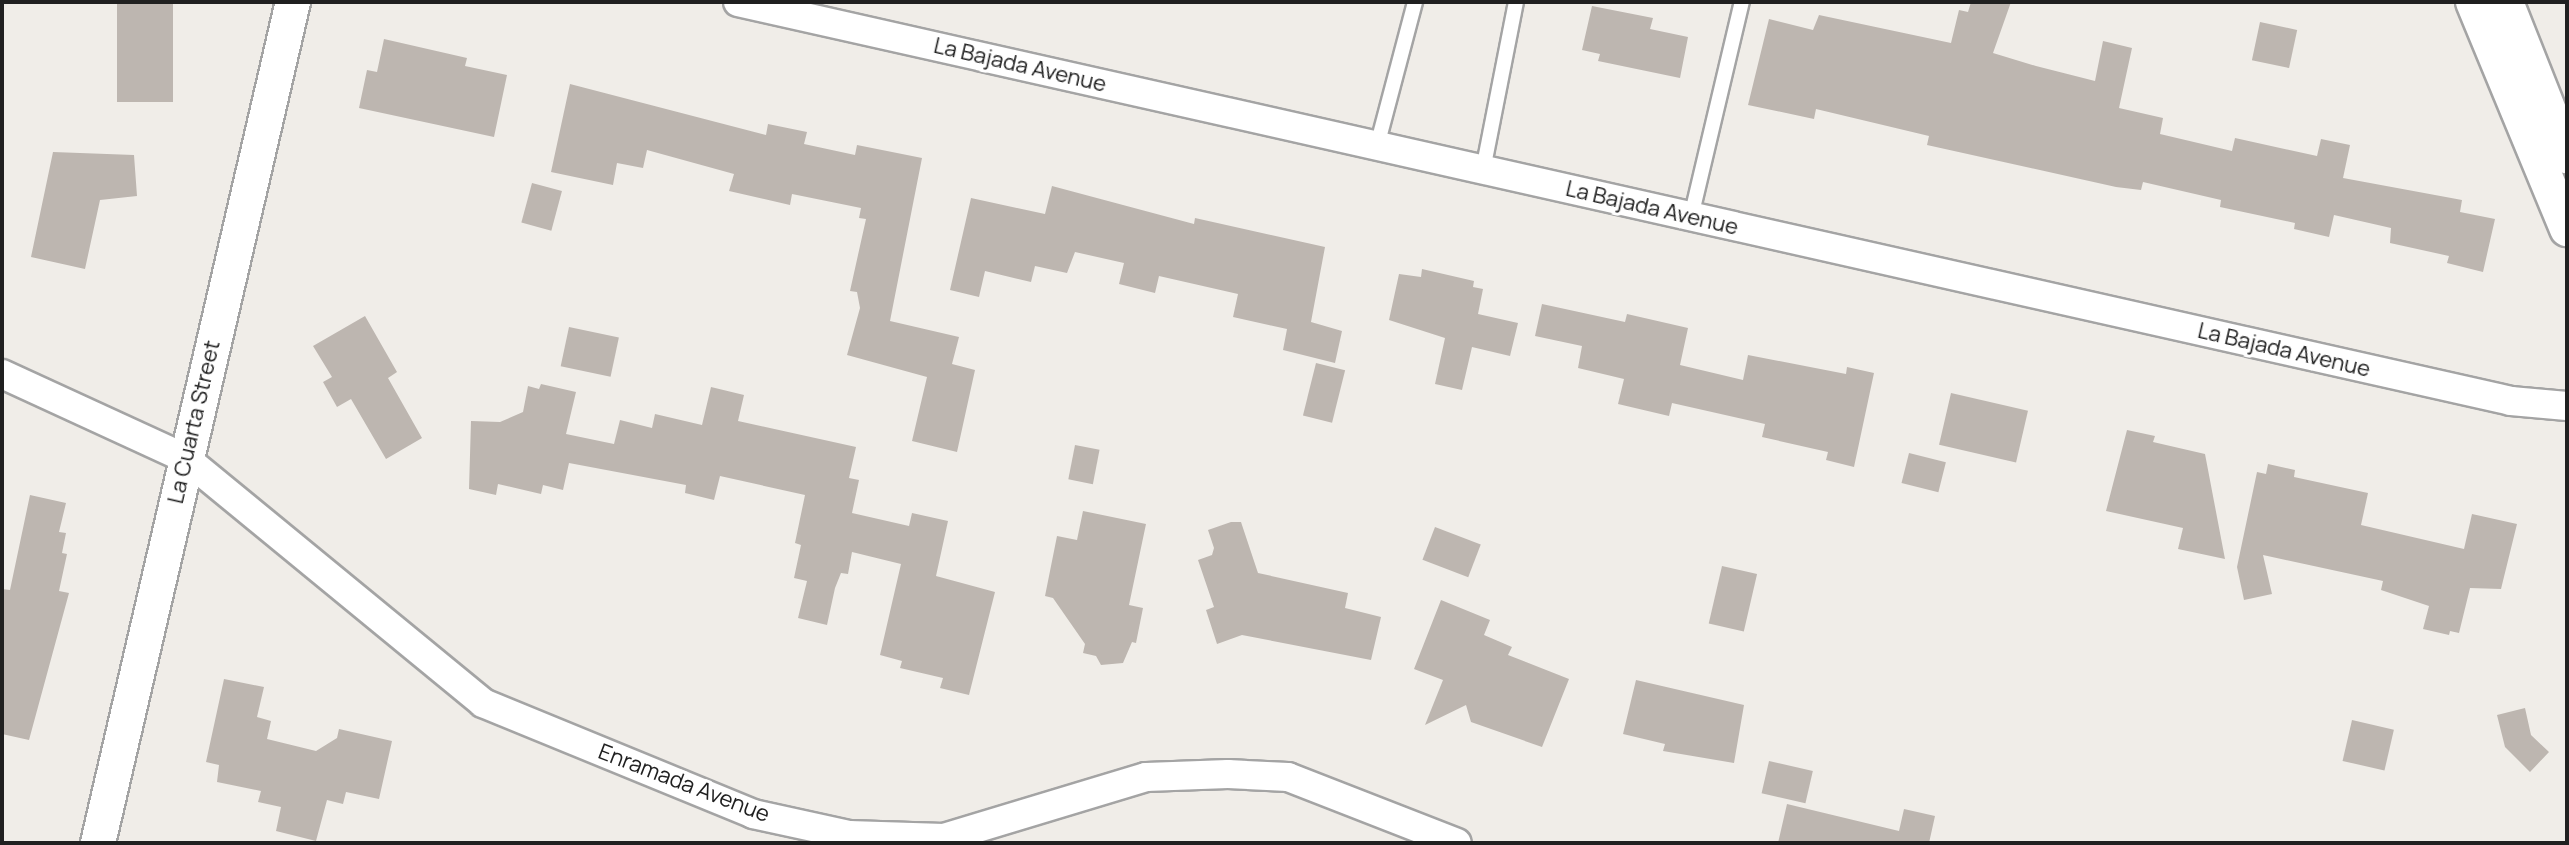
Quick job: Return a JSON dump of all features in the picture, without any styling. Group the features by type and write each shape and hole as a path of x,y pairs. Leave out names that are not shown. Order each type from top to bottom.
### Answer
{"street":[{"name":"La Cuarta Street","path":"98,843 293,2"},
{"name":"La Bajada Avenue","path":"738,2 2511,401 2567,406"},
{"path":"2473,2 2567,229"},
{"path":"2506,2 2567,156"},
{"name":"Enramada Avenue","path":"2,374 185,458 483,703 753,814 849,835 944,838 1146,777 1228,774 1288,777 1457,843"}],"lane":[{"path":"1377,146 1415,2"},
{"path":"1483,170 1516,2"},
{"path":"1691,217 1742,2"}],"building":[{"path":"117,2 173,2 173,102 117,102"},
{"path":"1971,2 2011,2 1993,53 2036,66 2095,81 2103,41 2132,48 2119,108 2163,118 2160,134 2232,151 2235,138 2317,156 2321,139 2350,145 2343,178 2462,200 2460,212 2495,219 2483,272 2447,263 2449,256 2390,243 2391,228 2334,215 2329,237 2294,229 2295,223 2220,207 2221,200 2143,182 2141,190 2116,187 1927,145 1929,136 1816,109 1814,119 1748,105 1769,19 1813,30 1819,15 1951,43 1959,10 1968,12"},
{"path":"1592,6 1653,18 1650,29 1688,37 1680,78 1598,61 1600,54 1582,50"},
{"path":"2260,22 2297,30 2289,68 2252,60"},
{"path":"384,39 467,58 465,66 507,75 494,137 359,108 367,70 377,72"},
{"path":"570,84 766,135 768,124 807,132 804,144 855,155 857,145 922,158 890,321 959,337 952,364 975,370 957,452 912,441 927,377 847,355 860,308 857,292 850,291 866,219 859,218 861,208 792,194 790,205 729,191 734,174 647,150 643,168 617,163 613,185 551,172"},
{"path":"53,152 134,155 137,196 100,200 85,269 31,257"},
{"path":"532,183 562,191 551,231 521,223"},
{"path":"1052,186 1194,224 1195,218 1325,247 1311,322 1342,331 1335,363 1283,350 1287,329 1233,317 1238,294 1159,276 1155,293 1119,284 1124,263 1075,252 1067,273 1035,266 1031,282 985,271 979,297 950,290 971,198 1045,214"},
{"path":"1422,269 1474,281 1473,287 1483,289 1478,314 1518,323 1510,356 1472,347 1462,390 1435,384 1445,338 1389,320 1399,274 1421,277"},
{"path":"1542,304 1625,322 1627,314 1688,328 1680,365 1743,380 1748,355 1846,374 1847,367 1874,373 1854,467 1826,460 1828,452 1762,437 1765,424 1672,403 1669,416 1618,404 1624,379 1578,368 1582,346 1535,336"},
{"path":"365,316 397,372 388,378 422,438 386,459 351,399 337,407 323,382 332,377 313,346"},
{"path":"569,327 619,338 611,377 561,366"},
{"path":"1316,363 1345,370 1332,423 1303,415"},
{"path":"541,384 576,392 566,434 614,444 620,420 652,428 655,414 702,425 711,387 744,395 738,421 856,447 849,478 859,480 852,513 909,526 912,513 948,521 936,576 995,592 969,695 940,688 943,678 900,668 902,661 880,655 901,564 852,552 848,574 841,573 835,588 827,625 798,618 807,581 794,578 801,545 795,543 805,495 720,476 714,500 685,493 686,485 569,463 563,490 543,485 541,494 498,484 496,495 469,489 471,421 500,422 523,412 528,386 539,389"},
{"path":"1951,393 2028,411 2016,462 1939,445"},
{"path":"2127,430 2155,436 2153,442 2205,454 2225,559 2178,549 2183,528 2106,511"},
{"path":"1075,445 1100,450 1093,484 1068,479"},
{"path":"1909,453 1946,462 1938,492 1902,483"},
{"path":"2268,464 2295,470 2294,477 2368,493 2361,525 2464,549 2472,514 2517,524 2501,589 2470,588 2459,633 2450,631 2449,635 2423,629 2429,606 2381,590 2383,581 2263,555 2272,594 2244,600 2237,567 2257,472 2266,474"},
{"path":"30,495 66,503 59,532 66,533 62,553 67,554 59,591 69,593 29,740 2,734 2,589 10,590"},
{"path":"1083,511 1146,524 1129,605 1143,608 1136,643 1132,642 1123,663 1101,665 1096,656 1083,653 1085,644 1053,598 1045,596 1057,536 1077,540"},
{"path":"1241,522 1258,573 1348,593 1345,608 1381,617 1371,660 1242,635 1217,644 1206,610 1214,607 1198,560 1212,555 1214,548 1208,530"},
{"path":"1435,527 1481,545 1468,577 1422,560"},
{"path":"1722,566 1757,574 1744,632 1709,623"},
{"path":"1441,600 1490,620 1484,635 1512,647 1508,655 1569,679 1542,747 1471,722 1466,705 1425,725 1443,680 1414,669"},
{"path":"224,679 264,687 257,717 271,721 267,739 316,751 337,738 339,729 392,741 379,799 346,792 343,804 327,800 316,841 276,831 281,807 258,802 261,791 217,782 219,765 206,762"},
{"path":"1636,680 1744,705 1734,763 1663,751 1665,744 1623,734"},
{"path":"2525,708 2531,735 2549,752 2530,772 2505,747 2497,715"},
{"path":"2352,720 2394,730 2384,771 2343,761"},
{"path":"1769,761 1813,771 1805,803 1762,793"},
{"path":"1787,804 1899,831 1904,809 1935,816 1929,843 1778,843"}]}
